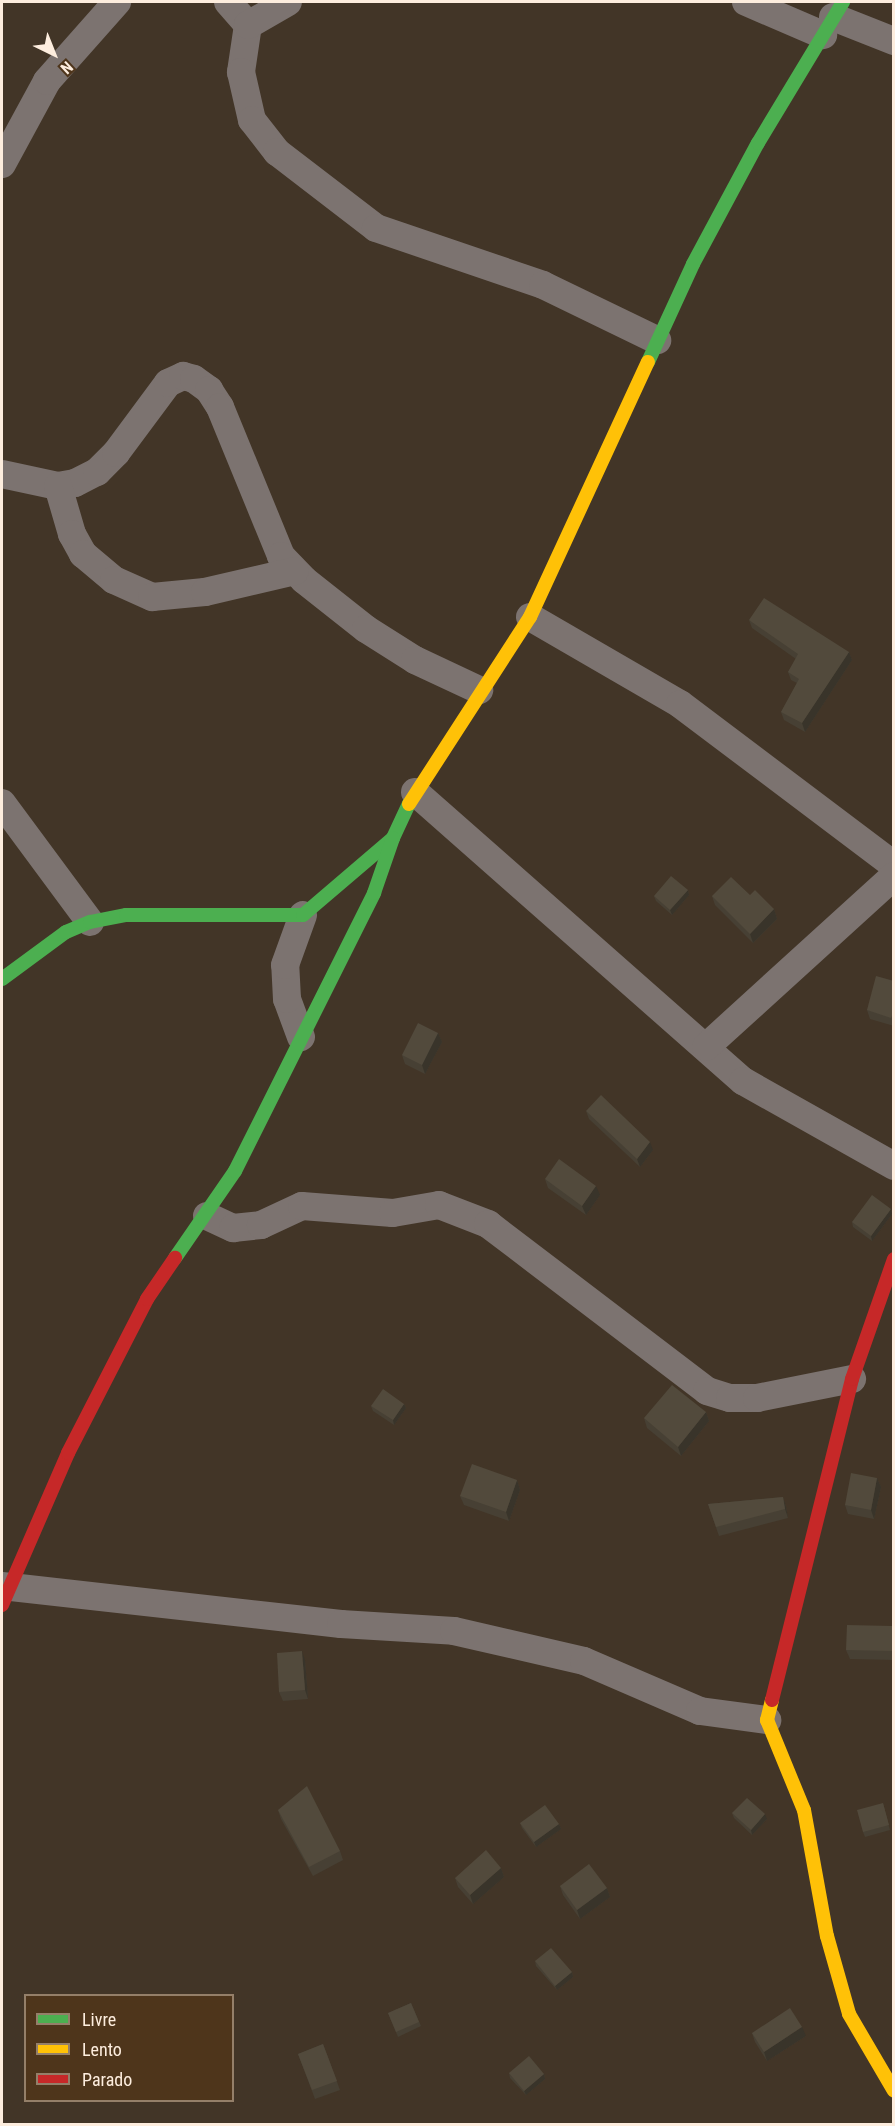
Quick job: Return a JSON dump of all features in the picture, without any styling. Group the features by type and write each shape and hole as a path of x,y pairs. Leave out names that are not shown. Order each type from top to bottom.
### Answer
{"street":[{"path":"2,164 47,81 117,2"},
{"path":"228,2 248,26 241,72 252,120 277,152 376,228 543,285 657,340"},
{"path":"248,26 288,2"},
{"path":"746,2 833,18 894,41"},
{"path":"766,1720 700,1711 584,1661 454,1631 341,1624 5,1592 68,1453 147,1299 207,1216 235,1171 374,893 393,838 415,792 479,690 530,617 657,340 752,153 833,18"},
{"path":"2,474 58,486 75,483 97,472 116,453 168,383 183,376 194,379 209,390 220,407 281,556 295,571 366,629 415,660 479,690"},
{"path":"58,486 72,534 83,554 114,580 152,597 205,592 295,571"},
{"path":"530,617 680,704 894,865"},
{"path":"415,792 743,1081 894,1166"},
{"path":"2,803 90,922"},
{"path":"301,1037 287,999 285,965 303,915 393,838"},
{"path":"706,1047 894,876"},
{"path":"2,979 66,932 90,922 126,915 303,915"},
{"path":"207,1216 233,1228 261,1225 302,1206 393,1213 439,1205 488,1224 707,1391 730,1398 757,1398 852,1379"},
{"path":"894,1259 852,1379 766,1720 804,1810 827,1936 849,2014 894,2091"}],"building":[{"path":"764,598 849,652 802,723 781,712 799,679 788,672 798,654 749,620"},
{"path":"671,876 688,890 670,910 654,896"},
{"path":"731,877 750,895 755,890 774,909 750,934 712,896"},
{"path":"876,976 894,981 894,1011 891,1018 867,1010"},
{"path":"418,1023 438,1033 422,1065 402,1055"},
{"path":"601,1095 650,1142 637,1159 586,1111"},
{"path":"559,1159 596,1186 582,1206 545,1179"},
{"path":"872,1195 891,1209 871,1236 852,1222"},
{"path":"672,1385 706,1412 678,1447 644,1418"},
{"path":"383,1389 404,1404 393,1420 371,1406"},
{"path":"472,1464 517,1480 506,1512 460,1496"},
{"path":"851,1473 877,1478 871,1510 845,1505"},
{"path":"783,1497 785,1509 716,1527 708,1504"},
{"path":"847,1625 892,1626 892,1651 846,1650"},
{"path":"302,1651 305,1690 279,1692 277,1653"},
{"path":"307,1786 340,1851 309,1867 278,1810"},
{"path":"747,1798 765,1814 751,1830 732,1813"},
{"path":"883,1803 889,1825 863,1832 857,1810"},
{"path":"545,1805 559,1824 534,1842 520,1823"},
{"path":"486,1850 501,1868 470,1895 455,1878"},
{"path":"589,1864 607,1888 577,1910 560,1886"},
{"path":"551,1948 572,1972 555,1986 535,1961"},
{"path":"411,2003 419,2022 396,2032 388,2013"},
{"path":"790,2008 802,2027 764,2052 752,2033"},
{"path":"323,2044 337,2081 312,2090 298,2054"},
{"path":"529,2056 544,2074 524,2091 509,2073"}],"traffic: fast":[{"path":"648,362 693,264 758,143 843,2"},
{"path":"2,979 66,932 90,922 126,915 303,915 393,838 409,804"},
{"path":"175,1258 235,1171 374,893 393,838"}],"traffic: slow":[{"path":"409,804 530,617 648,362"},
{"path":"772,1700 767,1720 804,1810 827,1936 849,2014 894,2091"}],"traffic: jam":[{"path":"2,1605 68,1453 147,1299 175,1258"},
{"path":"772,1700 852,1379 894,1259"}]}
